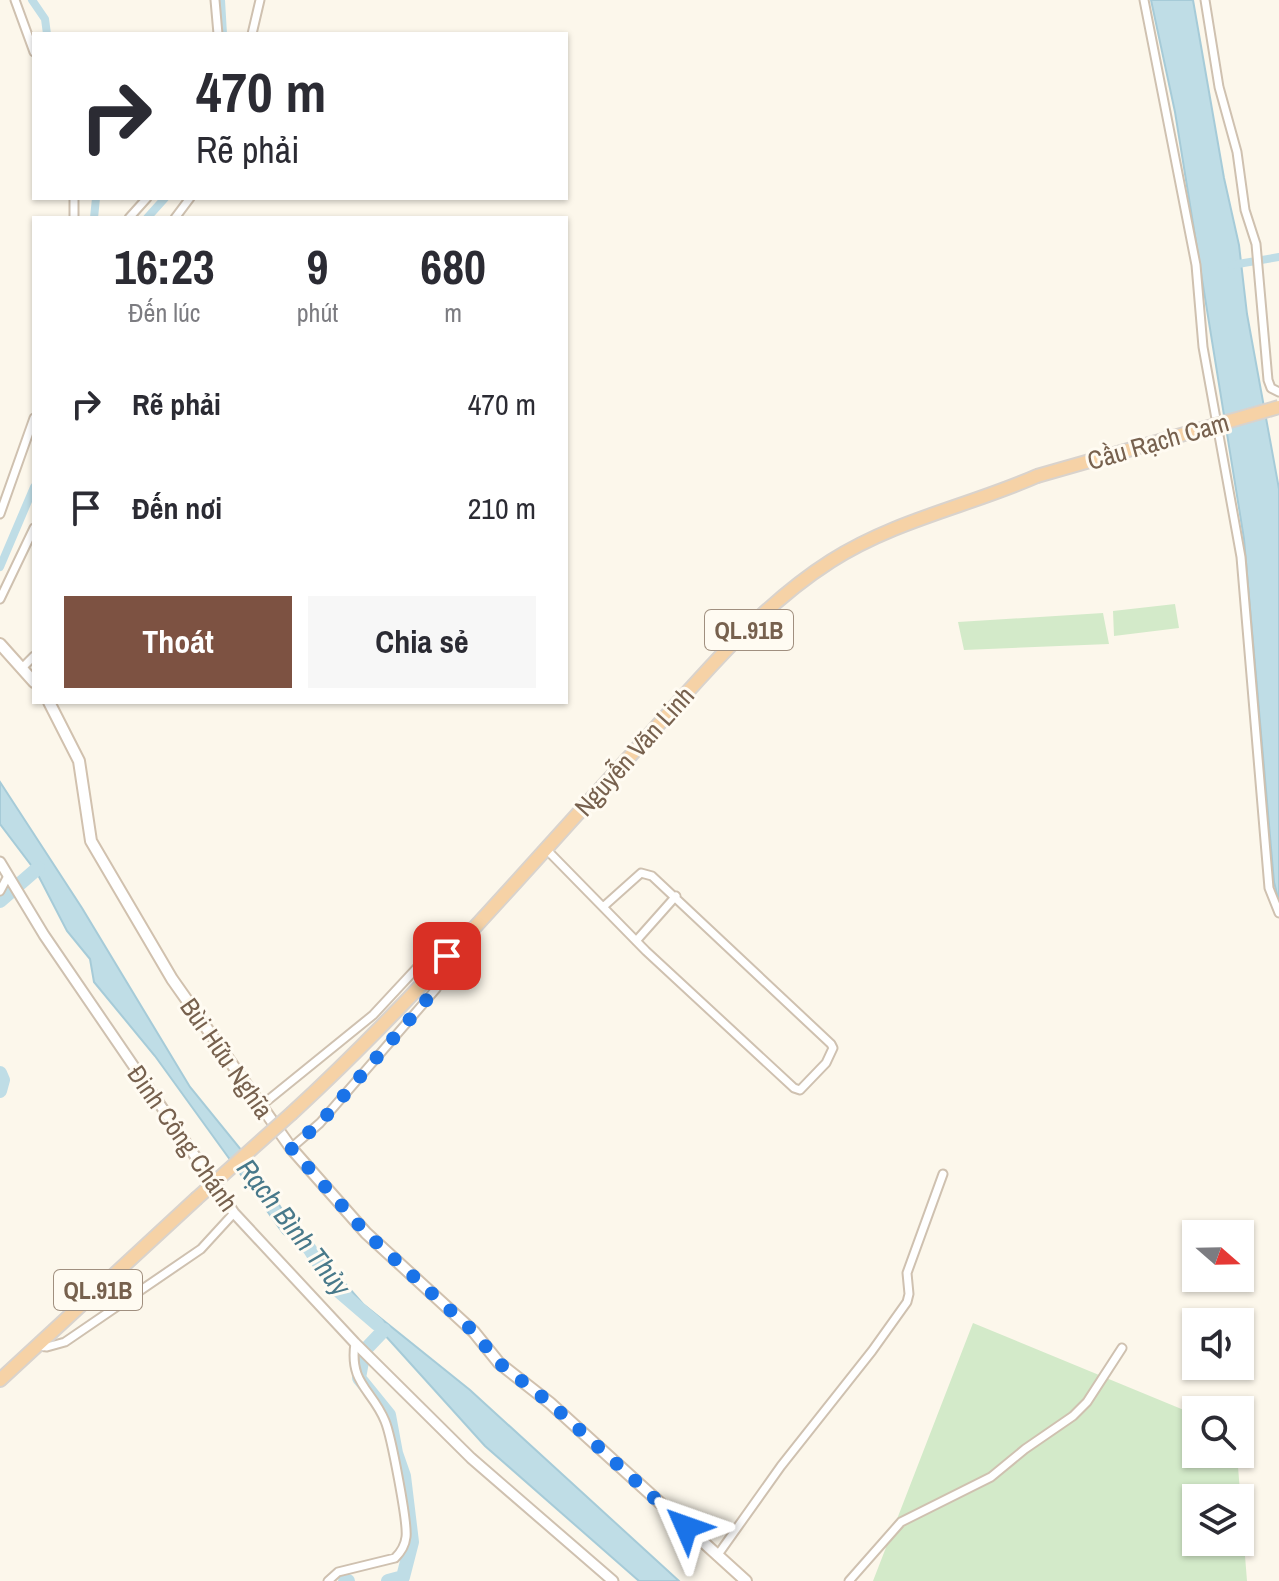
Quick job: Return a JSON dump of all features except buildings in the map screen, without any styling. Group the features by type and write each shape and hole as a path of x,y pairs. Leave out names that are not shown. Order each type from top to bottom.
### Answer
{"highway":[{"name":"Cầu Rạch Cam","path":"1037,476 1279,407"},
{"name":"Nguyễn Văn Linh","path":"37,1346 292,1113 447,956 706,673 774,605 820,569 896,527 1037,476"},
{"name":"QL.91B","path":"0,1380 37,1346"}],"main road":[{"path":"0,644 32,679"},
{"name":"Bùi Hữu Nghĩa","path":"50,704 79,761 91,841 172,979 291,1148 366,1233 474,1332 499,1363 560,1412 746,1581"}],"street":[{"path":"15,0 32,48"},
{"path":"215,0 218,32"},
{"path":"252,32 260,0"},
{"path":"1144,0 1196,265 1203,347 1241,557 1269,888 1279,913"},
{"path":"1205,0 1219,87 1237,152 1245,210 1256,244 1266,370 1269,385 1279,392"},
{"path":"131,216 145,200"},
{"path":"0,514 32,424"},
{"path":"0,599 32,532"},
{"path":"23,667 32,658"},
{"path":"546,848 603,907 636,941 794,1088 800,1090 826,1063 833,1048 831,1044 652,876 641,873 603,907"},
{"name":"Đinh Công Chánh","path":"0,862 234,1213 358,1346 471,1458 613,1581"},
{"path":"0,891 9,877"},
{"path":"636,941 676,896"},
{"path":"262,1105 373,1015 426,958 447,956 445,972 436,989 320,1123 291,1148"},
{"path":"717,1556 781,1466 905,1305 909,1294 907,1273 943,1174"},
{"path":"37,1346 47,1347 65,1342 201,1249 234,1213"},
{"path":"328,1581 338,1572 395,1558 406,1540 406,1521 388,1430 382,1415 358,1381 353,1361 358,1346"},
{"path":"849,1581 901,1522 991,1477 1073,1416 1087,1402 1122,1348"}],"green space":[{"path":"1175,604 1179,628 1114,636 1113,611"},
{"path":"1103,613 1109,644 964,650 958,622"},
{"path":"973,1323 1182,1409 1182,1468 1238,1468 1239,1484 1182,1484 1182,1556 1245,1556 1247,1581 873,1581"}],"water":[{"path":"1151,0 1193,0 1239,245 1247,314 1279,489 1279,902 1274,882 1244,539 1175,112"},
{"name":"Rạch Bình Thủy","path":"0,782 82,908 190,1087 251,1162 287,1217 363,1304 470,1390 679,1581 639,1581 485,1446 327,1271 283,1233 155,1056 94,982 90,959 67,931 37,873 0,824"}],"waterway":[{"path":"32,0 45,19 47,32"},
{"path":"221,0 223,32"},
{"path":"94,216 96,200"},
{"path":"149,216 163,200"},
{"path":"1232,265 1279,257"},
{"path":"0,567 32,492"},
{"path":"0,901 38,868"},
{"path":"0,1073 3,1080 0,1091"},
{"name":"Rạch Bình Thủy","path":"309,1248 334,1287 377,1324"},
{"path":"384,1330 364,1351 359,1378 389,1415 404,1476 412,1542 403,1577 388,1581"}],"route":[{"path":"447,956 445,972 436,989 320,1123 291,1148 366,1233 474,1332 499,1363 550,1403 686,1527"}]}
